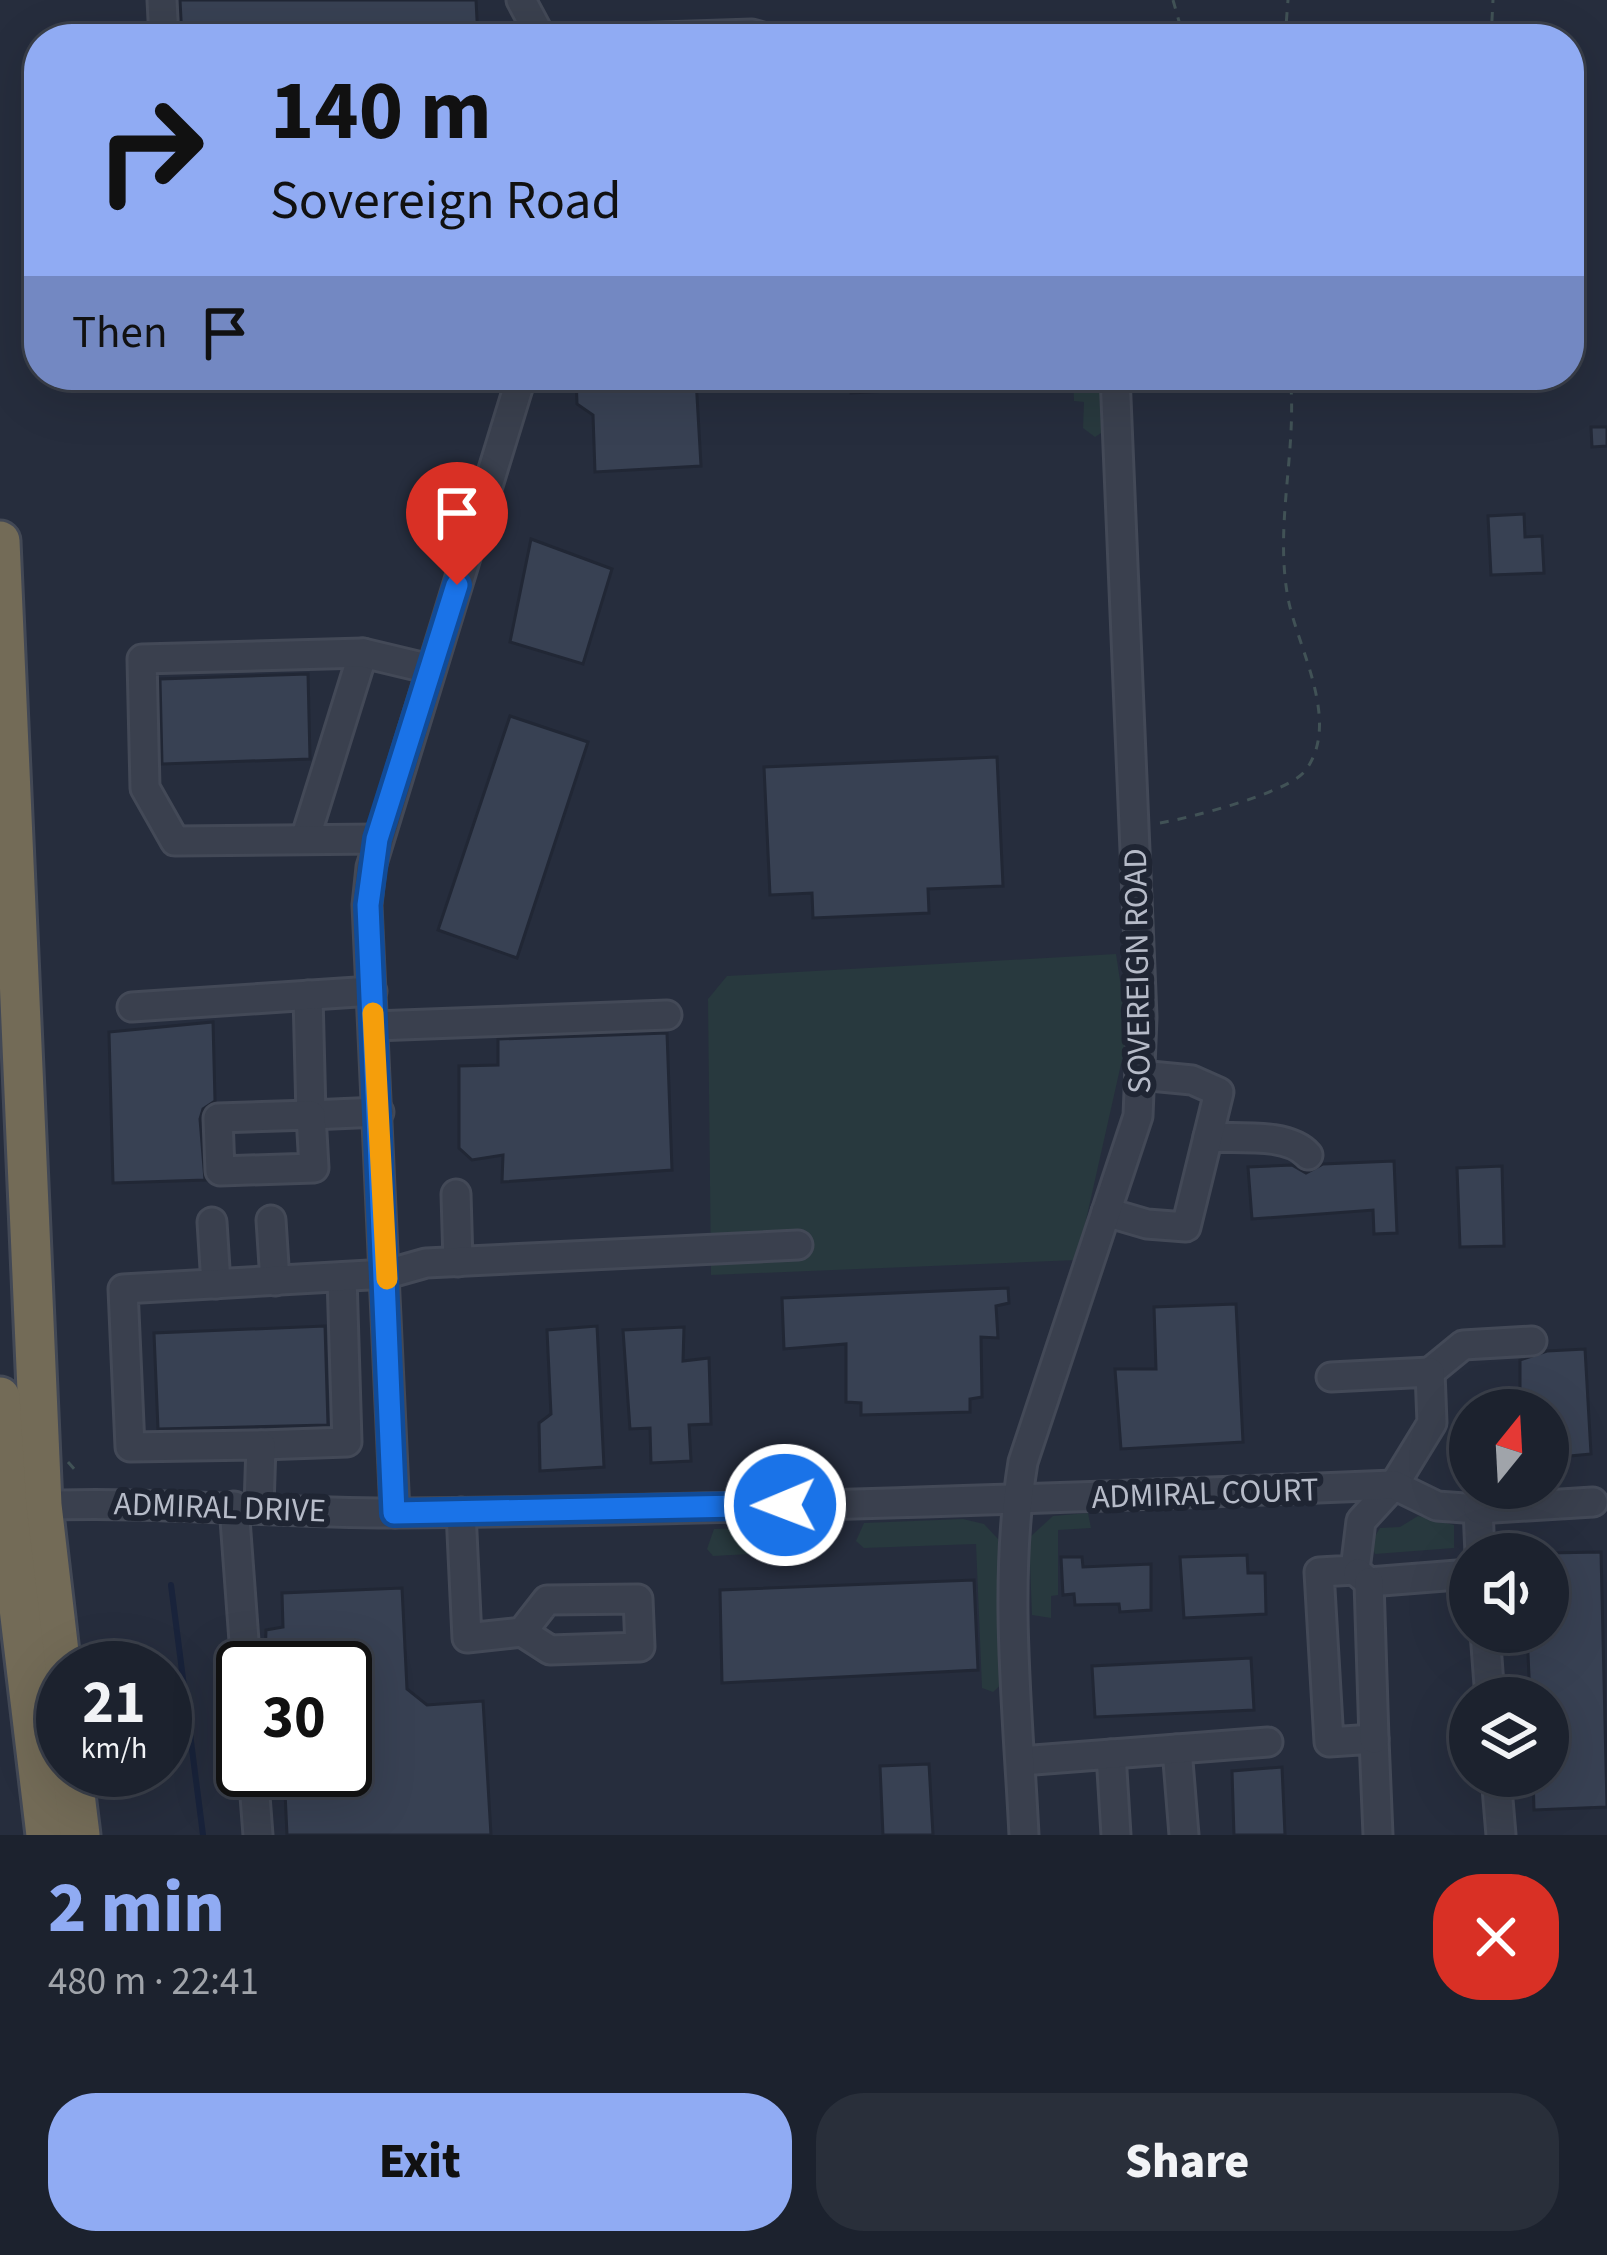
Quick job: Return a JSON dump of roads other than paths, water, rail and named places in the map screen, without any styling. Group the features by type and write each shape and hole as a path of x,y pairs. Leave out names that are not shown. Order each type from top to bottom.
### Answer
{"highway":[{"path":"0,541 16,1506 51,1641"},
{"path":"0,1397 16,1506 46,1835"},
{"path":"75,1797 80,1835"}],"street":[{"path":"394,1513 368,905 377,839 517,390"},
{"name":"SOVEREIGN ROAD","path":"1024,1835 1012,1582 1023,1462 1138,1116 1134,824 1116,390"},
{"path":"377,839 306,836 175,841 145,788 142,659 363,653 430,669"},
{"path":"306,836 363,653"},
{"path":"132,1007 372,991"},
{"path":"308,995 311,1114 379,1112"},
{"path":"374,1026 667,1015"},
{"path":"1106,1212 1147,1224 1186,1227 1219,1092 1192,1080 1140,1076"},
{"path":"1208,1137 1269,1140 1300,1147 1308,1155"},
{"path":"456,1194 458,1262"},
{"path":"272,1220 275,1281"},
{"path":"212,1222 216,1284"},
{"path":"342,1277 346,1442 130,1447 123,1289 387,1274 427,1263 798,1246"},
{"path":"1331,1377 1430,1372 1463,1345 1532,1341"},
{"path":"1378,1835 1361,1521 1394,1485 1432,1423 1430,1372"},
{"path":"246,1641 247,1507 261,1444"},
{"path":"1394,1485 1437,1506 1449,1507"},
{"name":"ADMIRAL COURT","path":"1017,1500 1394,1485"},
{"name":"ADMIRAL DRIVE","path":"16,1506 394,1513 1017,1500"},
{"path":"1569,1503 1593,1502"},
{"path":"1478,1509 1479,1533"},
{"path":"460,1512 467,1638 522,1631"},
{"path":"1374,1739 1329,1742 1319,1572 1449,1574"},
{"path":"1021,1761 1268,1742"},
{"path":"1177,1749 1184,1835"},
{"path":"1111,1754 1116,1835"},
{"path":"255,1797 258,1835"},
{"path":"1498,1797 1501,1835"}],"waterway":[{"path":"171,1585 203,1835"}]}
